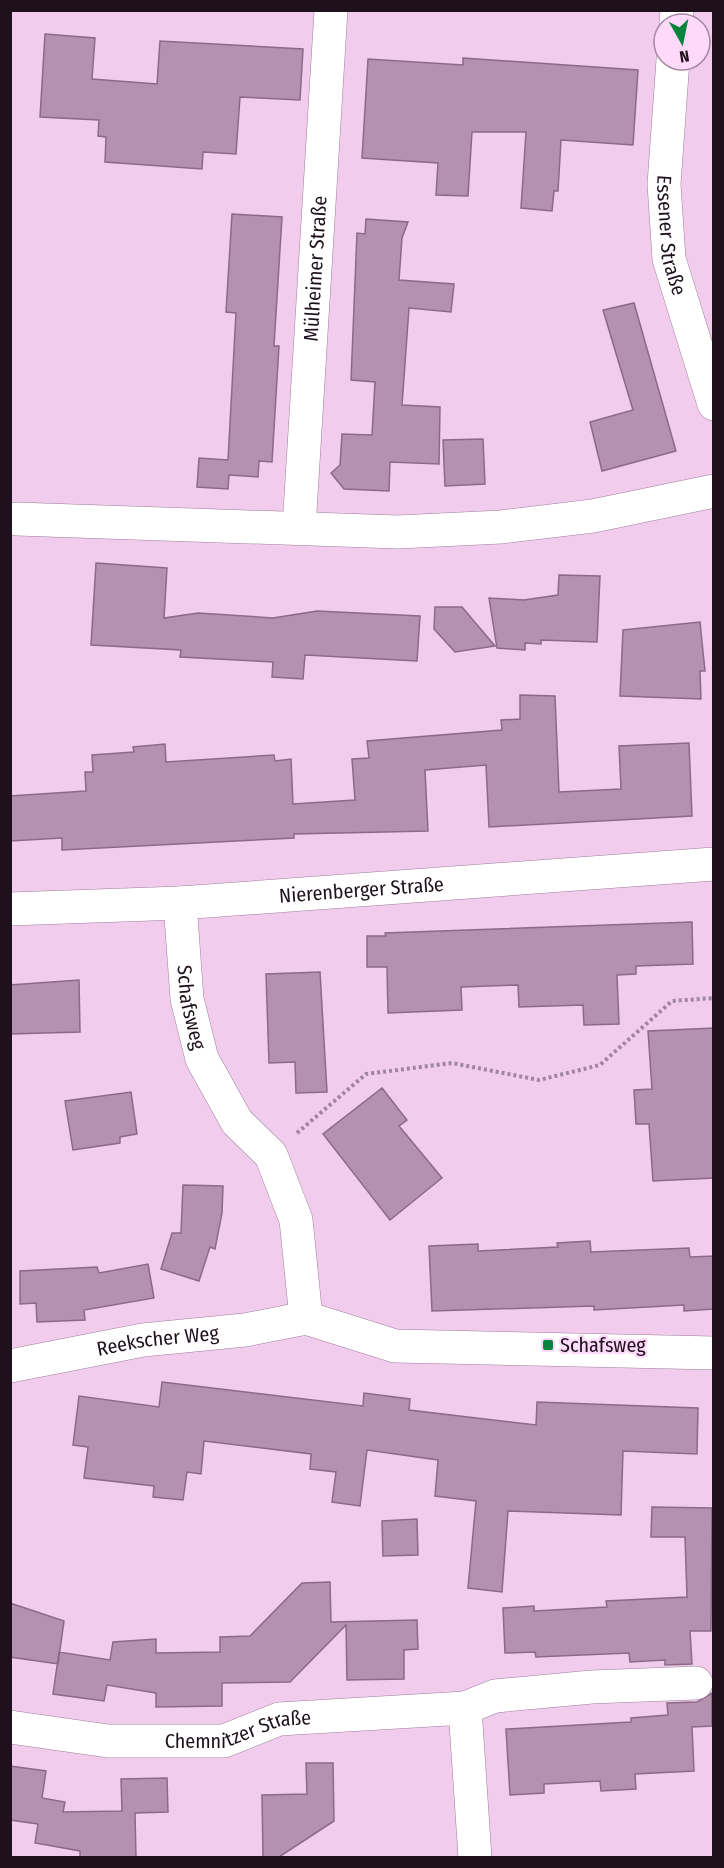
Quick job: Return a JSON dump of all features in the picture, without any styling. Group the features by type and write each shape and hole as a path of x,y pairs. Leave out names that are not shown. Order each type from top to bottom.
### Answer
{"street":[{"name":"Mülheimer Straße","path":"299,528 331,10"},
{"name":"Essener Straße","path":"672,72 664,184 669,259 714,404"},
{"path":"16,519 398,532 501,527 593,516 714,491"},
{"name":"Nierenberger Straße","path":"10,909 180,903 714,864"},
{"name":"Schafsweg","path":"180,903 187,999 202,1059 237,1122 271,1155 296,1220 306,1318"},
{"path":"306,1318 395,1346 714,1353"},
{"name":"Reekscher Weg","path":"10,1366 142,1340 246,1330 306,1318"},
{"name":"Chemnitzer Straße","path":"10,1727 108,1741 224,1742 279,1719 465,1708 495,1696 592,1687 696,1683"},
{"path":"465,1708 475,1857"}],"path":[{"path":"271,1155 366,1074 452,1063 539,1080 600,1065 672,1001 714,998"}],"building":[{"path":"45,34 95,38 92,79 157,84 160,41 303,49 300,100 240,97 236,154 203,152 202,169 105,162 106,137 98,136 99,120 40,117"},
{"path":"463,58 638,70 633,145 561,140 558,191 554,191 552,211 521,208 526,132 472,132 468,196 436,195 438,163 362,158 368,59 463,65"},
{"path":"232,214 282,217 274,346 279,346 272,462 259,461 258,477 229,475 228,489 197,487 199,458 228,460 236,313 226,312"},
{"path":"366,219 408,222 402,238 399,280 454,284 451,312 409,308 402,405 440,407 439,464 390,462 389,491 344,489 331,473 340,465 342,434 372,435 375,382 351,380 357,233 365,234"},
{"path":"634,303 676,451 602,471 590,422 633,410 603,310"},
{"path":"483,439 485,484 445,486 443,440"},
{"path":"96,563 167,568 164,618 198,613 273,618 317,611 420,616 417,661 305,655 303,679 272,677 273,662 180,657 181,650 91,645"},
{"path":"559,575 600,576 597,642 541,640 541,644 525,643 525,650 497,648 489,598 524,600 558,595"},
{"path":"435,607 462,607 495,646 455,652 434,629"},
{"path":"700,622 705,671 700,671 701,699 620,696 623,630"},
{"path":"520,695 555,696 559,792 621,789 619,746 689,743 692,816 489,827 486,765 425,770 428,831 294,834 294,838 62,850 62,838 10,841 10,796 86,791 85,772 93,772 92,755 134,752 133,747 165,744 166,762 274,755 275,761 291,759 293,804 355,800 352,759 369,758 367,741 502,730 501,720 520,719"},
{"path":"692,922 693,964 636,966 636,974 617,975 619,1024 584,1025 583,1005 519,1007 518,985 461,987 462,1010 388,1013 387,967 367,967 367,936 386,936 385,933"},
{"path":"320,972 327,1092 296,1093 295,1062 269,1063 266,974"},
{"path":"79,980 80,1032 10,1034 10,985"},
{"path":"714,1028 714,1178 653,1181 649,1124 636,1124 634,1090 652,1089 648,1031"},
{"path":"382,1088 407,1120 399,1126 442,1178 390,1220 323,1134"},
{"path":"131,1092 137,1134 120,1137 120,1143 73,1150 65,1101"},
{"path":"183,1185 223,1186 222,1213 215,1249 210,1247 199,1281 161,1269 172,1233 181,1233"},
{"path":"590,1241 591,1252 689,1248 690,1257 714,1256 714,1309 684,1311 684,1305 594,1310 594,1306 432,1311 429,1246 478,1244 478,1251 558,1247 557,1243"},
{"path":"148,1264 154,1298 84,1310 85,1320 37,1322 36,1303 20,1304 20,1271 97,1267 99,1273"},
{"path":"162,1382 363,1406 364,1393 410,1399 409,1410 536,1425 537,1402 698,1408 697,1454 623,1451 621,1515 508,1511 502,1592 468,1588 476,1501 435,1496 438,1460 367,1450 360,1506 332,1502 336,1472 310,1469 311,1454 204,1441 201,1474 187,1472 183,1500 153,1497 154,1486 84,1478 88,1447 73,1445 79,1396 159,1407"},
{"path":"652,1507 712,1508 711,1631 690,1631 692,1664 665,1665 665,1660 630,1662 629,1653 536,1657 535,1652 505,1653 503,1608 534,1606 534,1611 607,1607 606,1601 687,1597 685,1537 651,1537"},
{"path":"417,1519 418,1555 383,1556 382,1521"},
{"path":"330,1582 331,1622 417,1620 418,1649 404,1650 404,1679 347,1680 346,1625 290,1682 222,1683 222,1706 156,1707 156,1693 107,1685 104,1701 53,1694 59,1652 110,1660 113,1642 156,1639 156,1653 220,1652 220,1637 250,1636 302,1583"},
{"path":"10,1603 64,1621 58,1664 10,1657"},
{"path":"712,1693 712,1726 692,1727 694,1771 635,1774 636,1789 601,1791 600,1781 544,1784 544,1793 510,1795 506,1729 631,1722 631,1718 668,1715 667,1703 697,1702"},
{"path":"306,1763 333,1763 334,1821 279,1857 263,1857 262,1795 307,1794"},
{"path":"10,1766 46,1771 42,1798 65,1802 63,1812 122,1811 121,1779 167,1778 168,1812 135,1813 136,1857 80,1857 80,1851 35,1843 38,1824 10,1820"}],"place":[{"name":"Schafsweg","path":"548,1345"}]}
